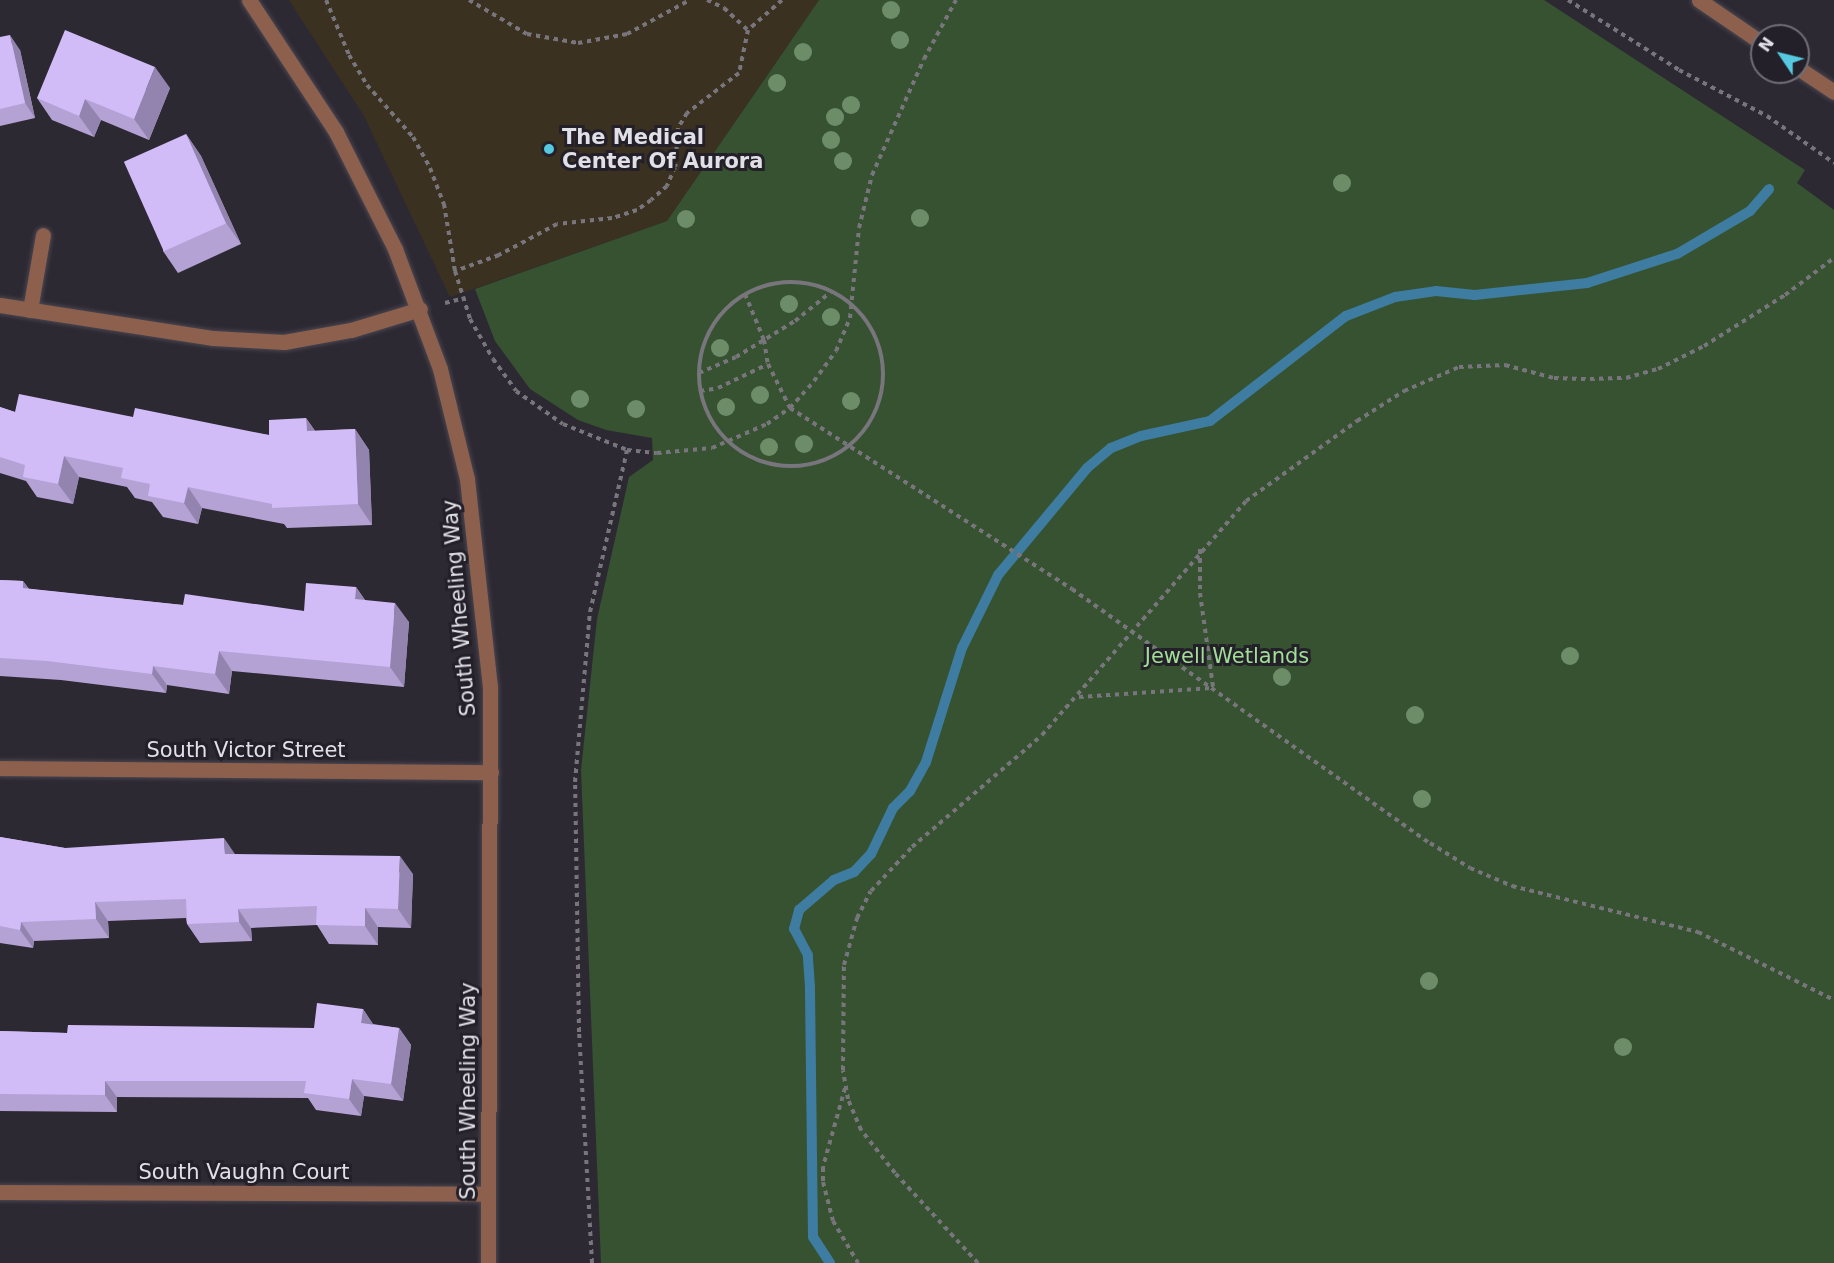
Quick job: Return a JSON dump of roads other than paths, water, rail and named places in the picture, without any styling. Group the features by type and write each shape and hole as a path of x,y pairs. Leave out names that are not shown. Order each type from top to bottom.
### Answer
{"street":[{"name":"South Wheeling Way","path":"249,0 336,132 370,196 420,309 449,400 468,479 490,687 488,1263"},
{"path":"1699,0 1750,35"},
{"path":"1810,76 1834,92"},
{"path":"30,310 42,235"},
{"path":"0,305 213,338 284,342 351,330 420,309"},
{"name":"South Victor Street","path":"0,768 491,772"},
{"name":"South Vaughn Court","path":"0,1192 488,1194"}],"waterway":[{"path":"830,1263 813,1237 810,987 808,955 794,929 799,910 834,880 854,872 871,854 893,808 910,791 926,762 962,648 998,575 1087,468 1111,448 1141,436 1210,421 1346,316 1395,297 1436,291 1475,295 1587,283 1677,254 1750,211 1769,189"}],"place":[{"name":"The Medical Center Of Aurora","path":"549,149"}],"park label":[{"name":"Jewell Wetlands","path":"1227,656"}]}
